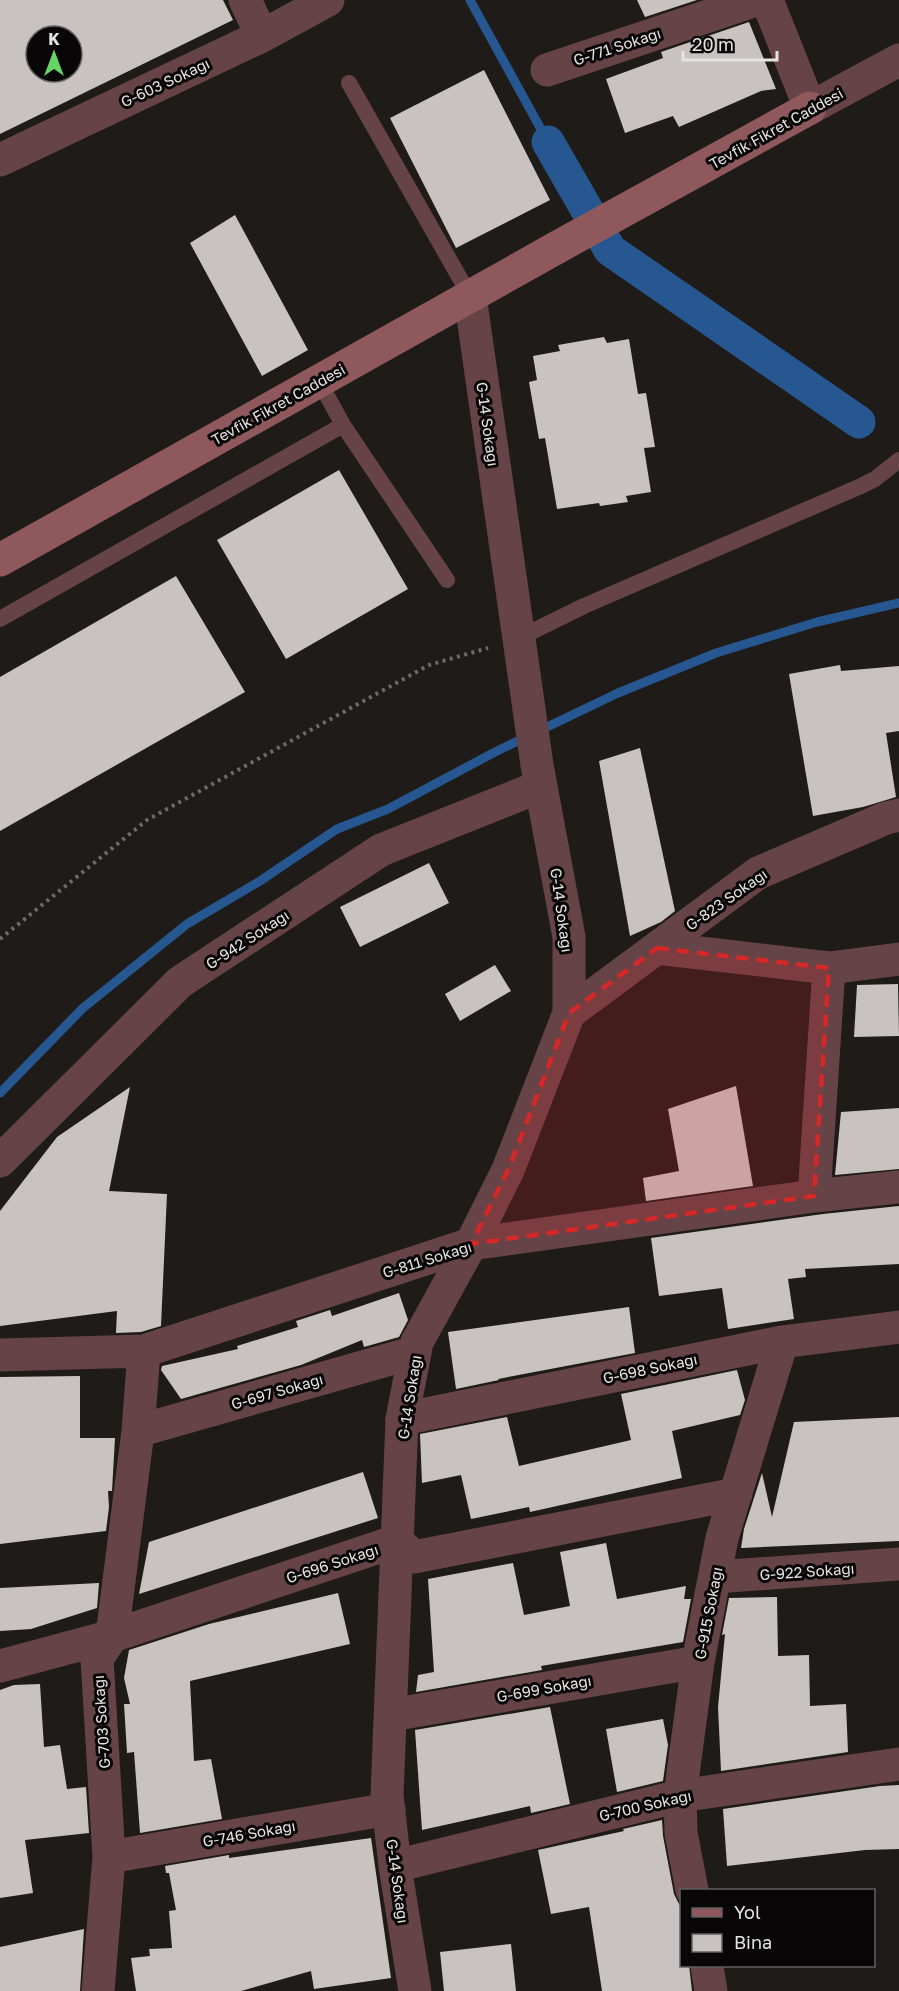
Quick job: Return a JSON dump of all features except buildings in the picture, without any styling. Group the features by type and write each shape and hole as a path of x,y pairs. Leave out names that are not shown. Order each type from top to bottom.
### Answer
{"main road":[{"name":"Tevfik Fikret Caddesi","path":"0,560 810,108"}],"street":[{"path":"245,0 262,36"},
{"name":"G-603 Sokağı","path":"0,160 262,36 328,0"},
{"name":"G-771 Sokağı","path":"547,70 756,0"},
{"path":"767,0 810,108"},
{"name":"Tevfik Fikret Caddesi","path":"810,108 899,60"},
{"name":"G-14 Sokağı","path":"415,1991 394,1866 387,1795 402,1419 417,1342 471,1244 508,1170 569,1013 569,937 539,776 470,296"},
{"name":"G-942 Sokağı","path":"0,1161 180,982 381,850 539,776"},
{"name":"G-823 Sokağı","path":"569,1013 758,873 886,818 899,815"},
{"path":"657,948 829,968 899,959"},
{"path":"814,1196 829,968"},
{"name":"G-811 Sokağı","path":"0,1354 144,1351 471,1244 814,1196 899,1187"},
{"name":"G-698 Sokağı","path":"402,1419 782,1342 899,1326"},
{"name":"G-915 Sokağı","path":"692,1889 681,1833 680,1796 698,1662 722,1538 782,1342"},
{"name":"G-703 Sokağı","path":"98,1991 109,1857 97,1659 112,1636 138,1431 144,1351"},
{"name":"G-697 Sokağı","path":"138,1431 415,1352"},
{"name":"G-696 Sokağı","path":"0,1666 112,1636 397,1541 414,1557 736,1494"},
{"name":"G-922 Sokağı","path":"715,1577 899,1564"},
{"name":"G-699 Sokağı","path":"391,1715 698,1662"},
{"name":"G-700 Sokağı","path":"394,1866 680,1796 899,1764"},
{"name":"G-746 Sokağı","path":"109,1857 389,1809"},
{"path":"706,1967 711,1991"}],"lane":[{"path":"349,83 470,296"},
{"path":"319,381 343,425 447,580"},
{"path":"0,619 343,425"},
{"path":"519,638 584,606 861,486 875,479 899,460"}],"path":[{"path":"0,939 147,820 429,665 519,638"}],"highlighted area":[{"path":"657,948 829,968 814,1196 471,1244 508,1170 569,1013"}],"waterway":[{"path":"470,0 548,142"},
{"path":"548,142 610,250 859,422"},
{"path":"0,1093 83,1008 187,924 260,881 337,829 388,809 495,752 618,693 716,653 817,622 899,603"}]}
